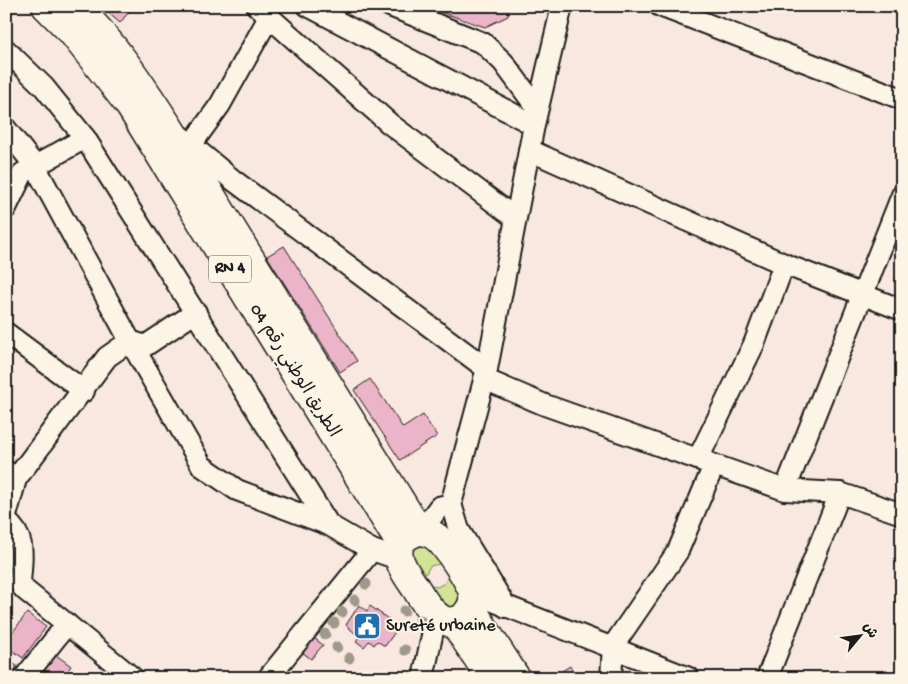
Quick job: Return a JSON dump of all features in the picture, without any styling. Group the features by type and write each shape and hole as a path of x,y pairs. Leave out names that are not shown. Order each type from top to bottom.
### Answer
{"highway":[{"name":"الطريق الوطني رقم 04","path":"46,6 72,32 130,106 411,541"},
{"name":"الطريق الوطني رقم 04","path":"76,6 95,24 125,61 168,126 411,541 407,576 458,610 516,678"},
{"name":"الطريق الوطني رقم 04","path":"411,541 442,543 458,610 491,678"}],"street":[{"path":"308,6 535,116"},
{"path":"332,6 535,116"},
{"path":"390,6 483,43 503,62 535,116"},
{"path":"506,607 459,530 451,504 486,374 535,116 562,6"},
{"path":"660,6 902,100"},
{"path":"191,145 220,105 263,11 390,124 515,218"},
{"path":"6,50 44,87 84,138 196,312 329,525"},
{"path":"168,126 233,180 486,374 545,405 784,490 840,493 902,514"},
{"path":"6,129 35,166 130,341 202,466 238,490 329,525 372,550"},
{"path":"6,208 23,173 84,138"},
{"path":"529,150 784,264 902,310"},
{"path":"784,490 902,195"},
{"path":"611,678 614,646 678,551 706,462 784,264"},
{"path":"130,341 145,346 196,312"},
{"path":"6,333 84,391"},
{"path":"6,516 11,475 84,391 107,357 130,341"},
{"path":"767,678 840,493"},
{"path":"268,678 372,550 411,541 426,525 438,506 451,504"},
{"path":"6,521 15,528 23,550 13,591 67,624 133,678"},
{"path":"423,678 458,610 506,607 614,646 689,678"},
{"path":"24,678 67,624"}],"green space":[{"path":"418,538 425,540 433,545 447,562 464,600 458,611 451,612 445,608 432,592 418,572 409,547","holes":["439,564 446,568 448,575 445,583 437,587 429,584 425,575 430,566"]}],"building":[{"path":"100,6 128,6 131,9 120,23"},
{"path":"510,6 508,16 485,27 426,7"},
{"path":"284,246 357,361 340,372 267,256"},
{"path":"370,379 403,428 423,415 437,436 400,460 354,390"},
{"name":"Sureté urbaine","path":"359,605 367,611 370,606 391,621 387,626 395,632 385,646 377,641 374,645 369,641 364,647 356,641 359,637 346,625"},
{"path":"27,613 46,627 23,658 6,646 6,641"},
{"path":"314,638 323,645 311,659 302,652"},
{"path":"52,652 71,666 62,678 33,678"},
{"path":"6,659 17,666 9,678 6,678"},
{"path":"570,666 577,678 551,678"}],"place":[{"name":"Sureté urbaine","path":"367,626"}]}
